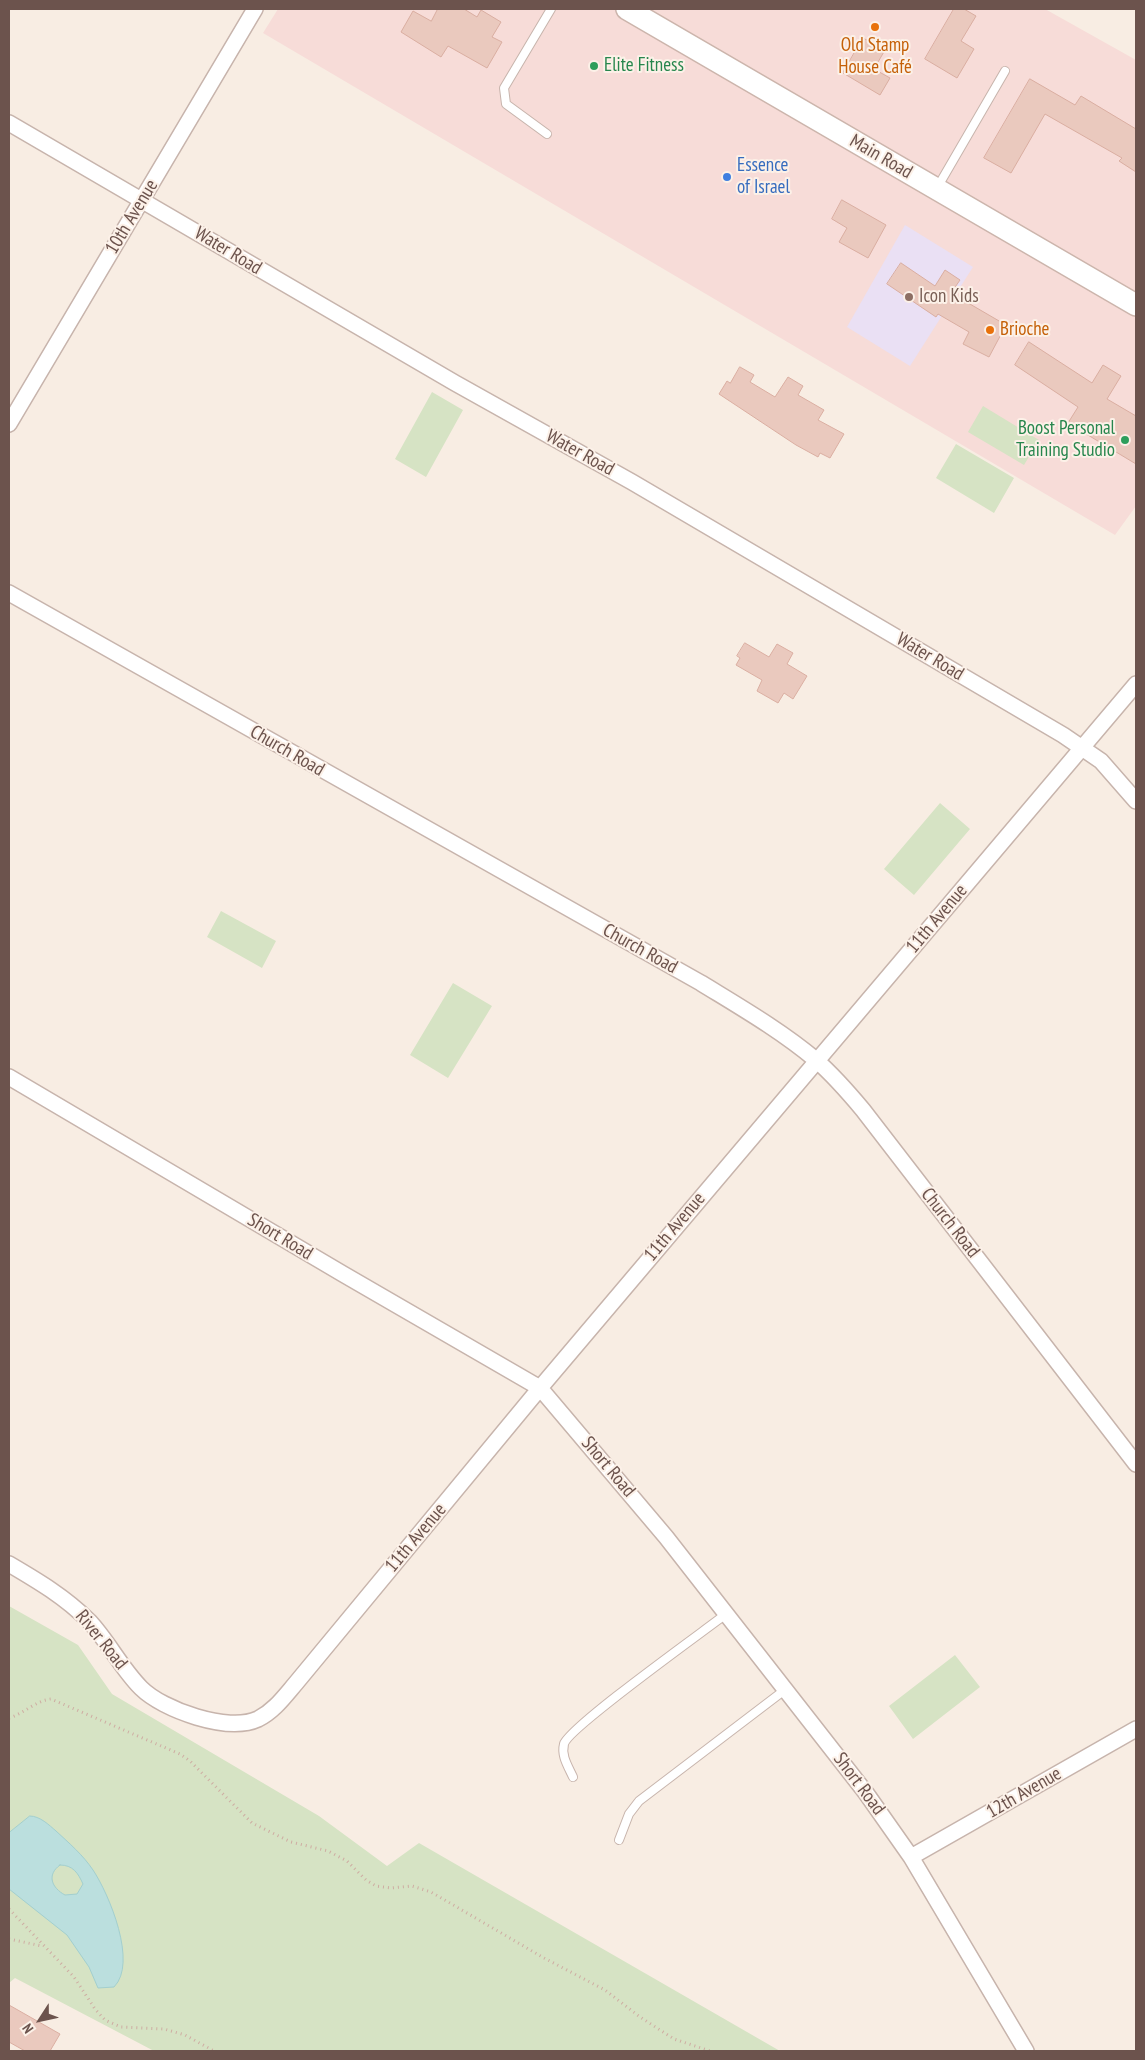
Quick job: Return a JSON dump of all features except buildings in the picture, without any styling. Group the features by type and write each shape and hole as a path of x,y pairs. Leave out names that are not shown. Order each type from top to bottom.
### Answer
{"main road":[{"name":"Main Road","path":"627,9 1136,305"}],"street":[{"name":"10th Avenue","path":"9,424 255,9"},
{"name":"Water Road","path":"9,124 455,383 648,491 1030,716 1101,761 1136,801"},
{"name":"Church Road","path":"9,593 701,983 781,1034 817,1060 863,1110 1136,1464"},
{"name":"11th Avenue","path":"193,1714 214,1721 239,1724 257,1720 274,1709 540,1388 1136,684"},
{"name":"Short Road","path":"9,1076 334,1269 540,1388 666,1537 866,1793 911,1857 1026,2051"},
{"name":"River Road","path":"9,1564 46,1585 75,1607 91,1623 130,1676 146,1693 161,1702 193,1714"},
{"name":"12th Avenue","path":"911,1857 1136,1729"}],"lane":[{"path":"547,134 506,104 504,88 552,9"},
{"path":"936,189 1005,70"},
{"path":"573,1777 564,1757 564,1743 569,1736 601,1709 726,1614"},
{"path":"619,1840 632,1808 639,1801 786,1689"}],"path":[{"path":"9,1718 23,1713 45,1699 51,1699 168,1747 190,1761 252,1823 291,1842 328,1851 347,1861 366,1880 376,1886 391,1888 412,1886 432,1892 544,1958 605,1990 640,2018 674,2040 710,2051"},
{"path":"9,1909 74,1977 95,2009 105,2020 121,2028 164,2029 185,2035 214,2051"},
{"path":"9,1939 43,1946"}],"shaded area":[{"path":"278,9 1045,9 1136,60 1136,506 1115,535 263,33"},
{"name":"Icon Kids","path":"905,225 973,267 910,366 847,327"}],"green space":[{"path":"432,392 463,410 426,477 395,459"},
{"path":"983,406 1039,440 1024,465 968,432"},
{"path":"956,444 1014,478 994,513 936,478"},
{"path":"940,803 970,829 914,895 884,869"},
{"path":"221,911 276,941 262,968 207,937"},
{"path":"453,983 492,1006 448,1078 410,1055"},
{"path":"9,1606 78,1645 112,1694 319,1816 387,1866 419,1843 780,2051 154,2051 15,1978 9,1983"},
{"path":"955,1655 980,1687 913,1739 889,1706"}],"water":[{"path":"30,1816 41,1819 71,1845 93,1870 106,1895 119,1929 123,1962 121,1976 114,1987 98,1988 89,1967 67,1935 9,1889 9,1833","holes":["60,1865 65,1865 74,1870 83,1884 77,1894 65,1895 57,1889 52,1881 53,1873 56,1869"]}],"place":[{"name":"Old Stamp House Café","path":"875,27"},
{"name":"Elite Fitness","path":"594,66"},
{"name":"Essence of Israel","path":"727,177"},
{"name":"Icon Kids","path":"909,297"},
{"name":"Brioche","path":"990,330"},
{"name":"Boost Personal Training Studio","path":"1125,440"}]}
